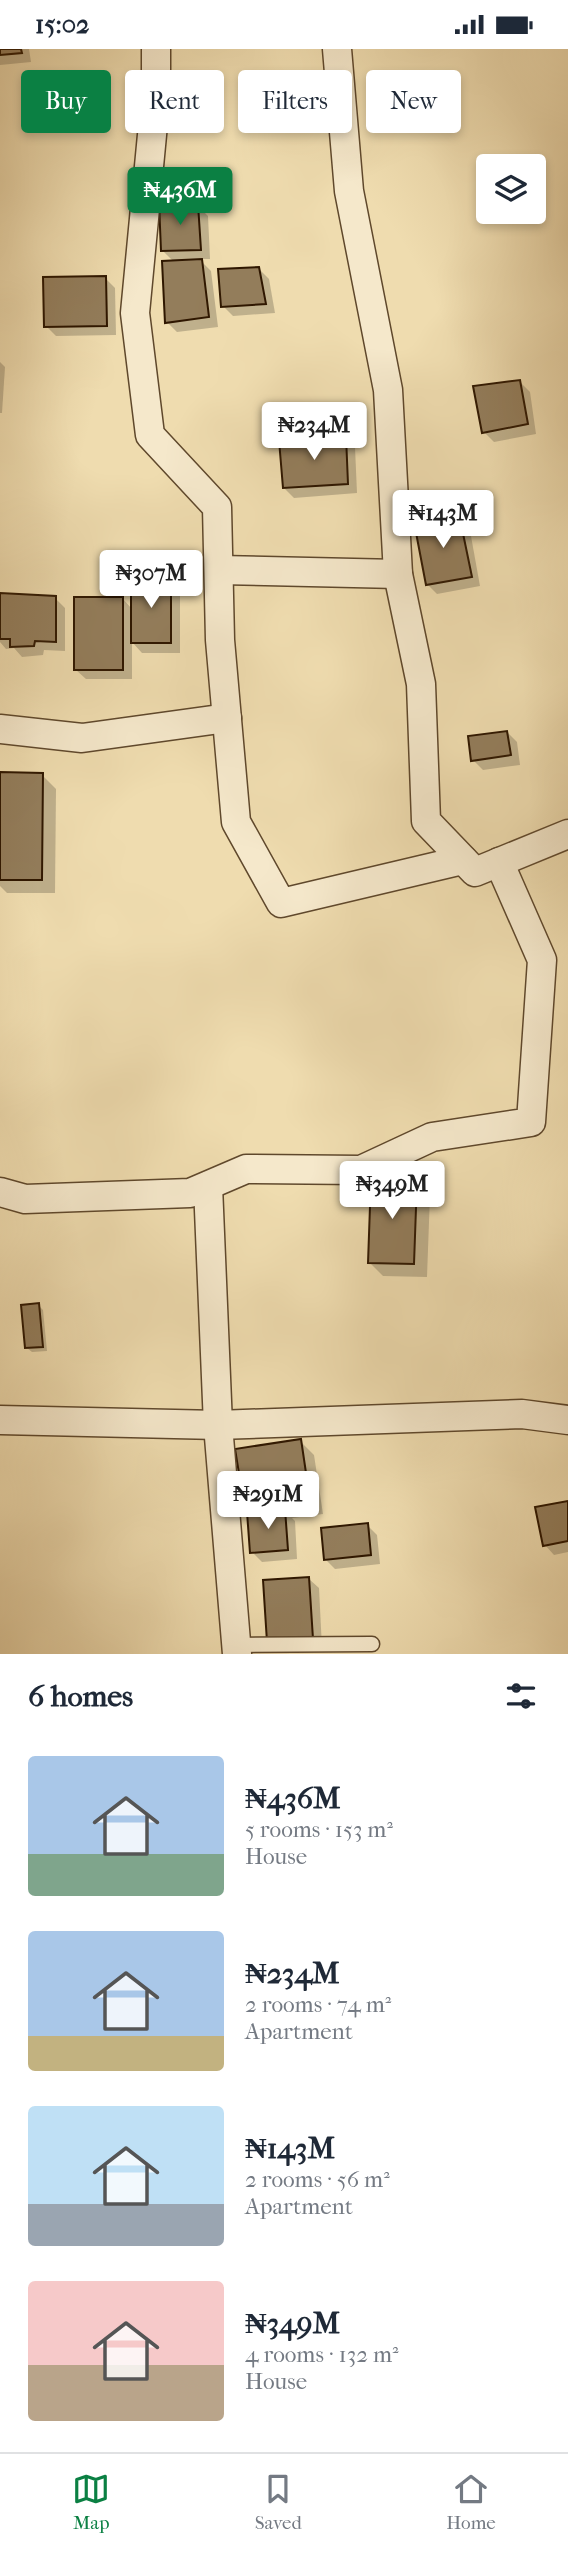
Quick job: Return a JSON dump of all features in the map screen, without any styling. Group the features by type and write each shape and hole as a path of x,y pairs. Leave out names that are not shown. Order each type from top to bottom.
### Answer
{"street":[{"path":"156,49 156,93 135,313 150,435 218,507 220,640 236,822 281,903 463,860"},
{"path":"337,49 349,191 388,390 398,574 421,684 426,821 475,872 568,834"},
{"path":"219,570 398,574"},
{"path":"0,729 82,738 227,718"},
{"path":"0,1192 25,1199 190,1193 246,1169 361,1170 432,1137 531,1122 542,960 499,862"},
{"path":"208,1185 218,1425 237,1649"},
{"path":"0,1420 218,1425 522,1414 568,1420"}],"lane":[{"path":"237,1649 372,1644"}],"building":[{"path":"0,49 21,49 22,53 0,55"},
{"path":"159,203 198,204 201,250 161,251"},
{"path":"202,259 209,317 165,323 162,261"},
{"path":"259,267 266,304 221,307 218,269"},
{"path":"106,276 107,326 44,327 43,277"},
{"path":"520,380 528,424 482,433 473,386"},
{"path":"346,436 348,484 283,488 279,440"},
{"path":"459,514 472,577 426,585 414,522"},
{"path":"131,577 171,577 171,643 131,643"},
{"path":"0,593 56,596 56,642 35,641 34,646 10,647 10,639 0,639"},
{"path":"74,597 123,597 123,670 74,670"},
{"path":"507,731 511,755 471,761 468,736"},
{"path":"0,772 43,773 42,880 0,880"},
{"path":"371,1178 417,1180 414,1264 368,1263"},
{"path":"39,1303 43,1347 25,1348 21,1305"},
{"path":"301,1439 310,1500 245,1510 235,1449"},
{"path":"568,1501 568,1541 543,1546 535,1507"},
{"path":"285,1509 288,1550 250,1553 247,1512"},
{"path":"368,1523 371,1555 324,1560 321,1528"},
{"path":"309,1577 313,1639 267,1642 263,1580"}]}
